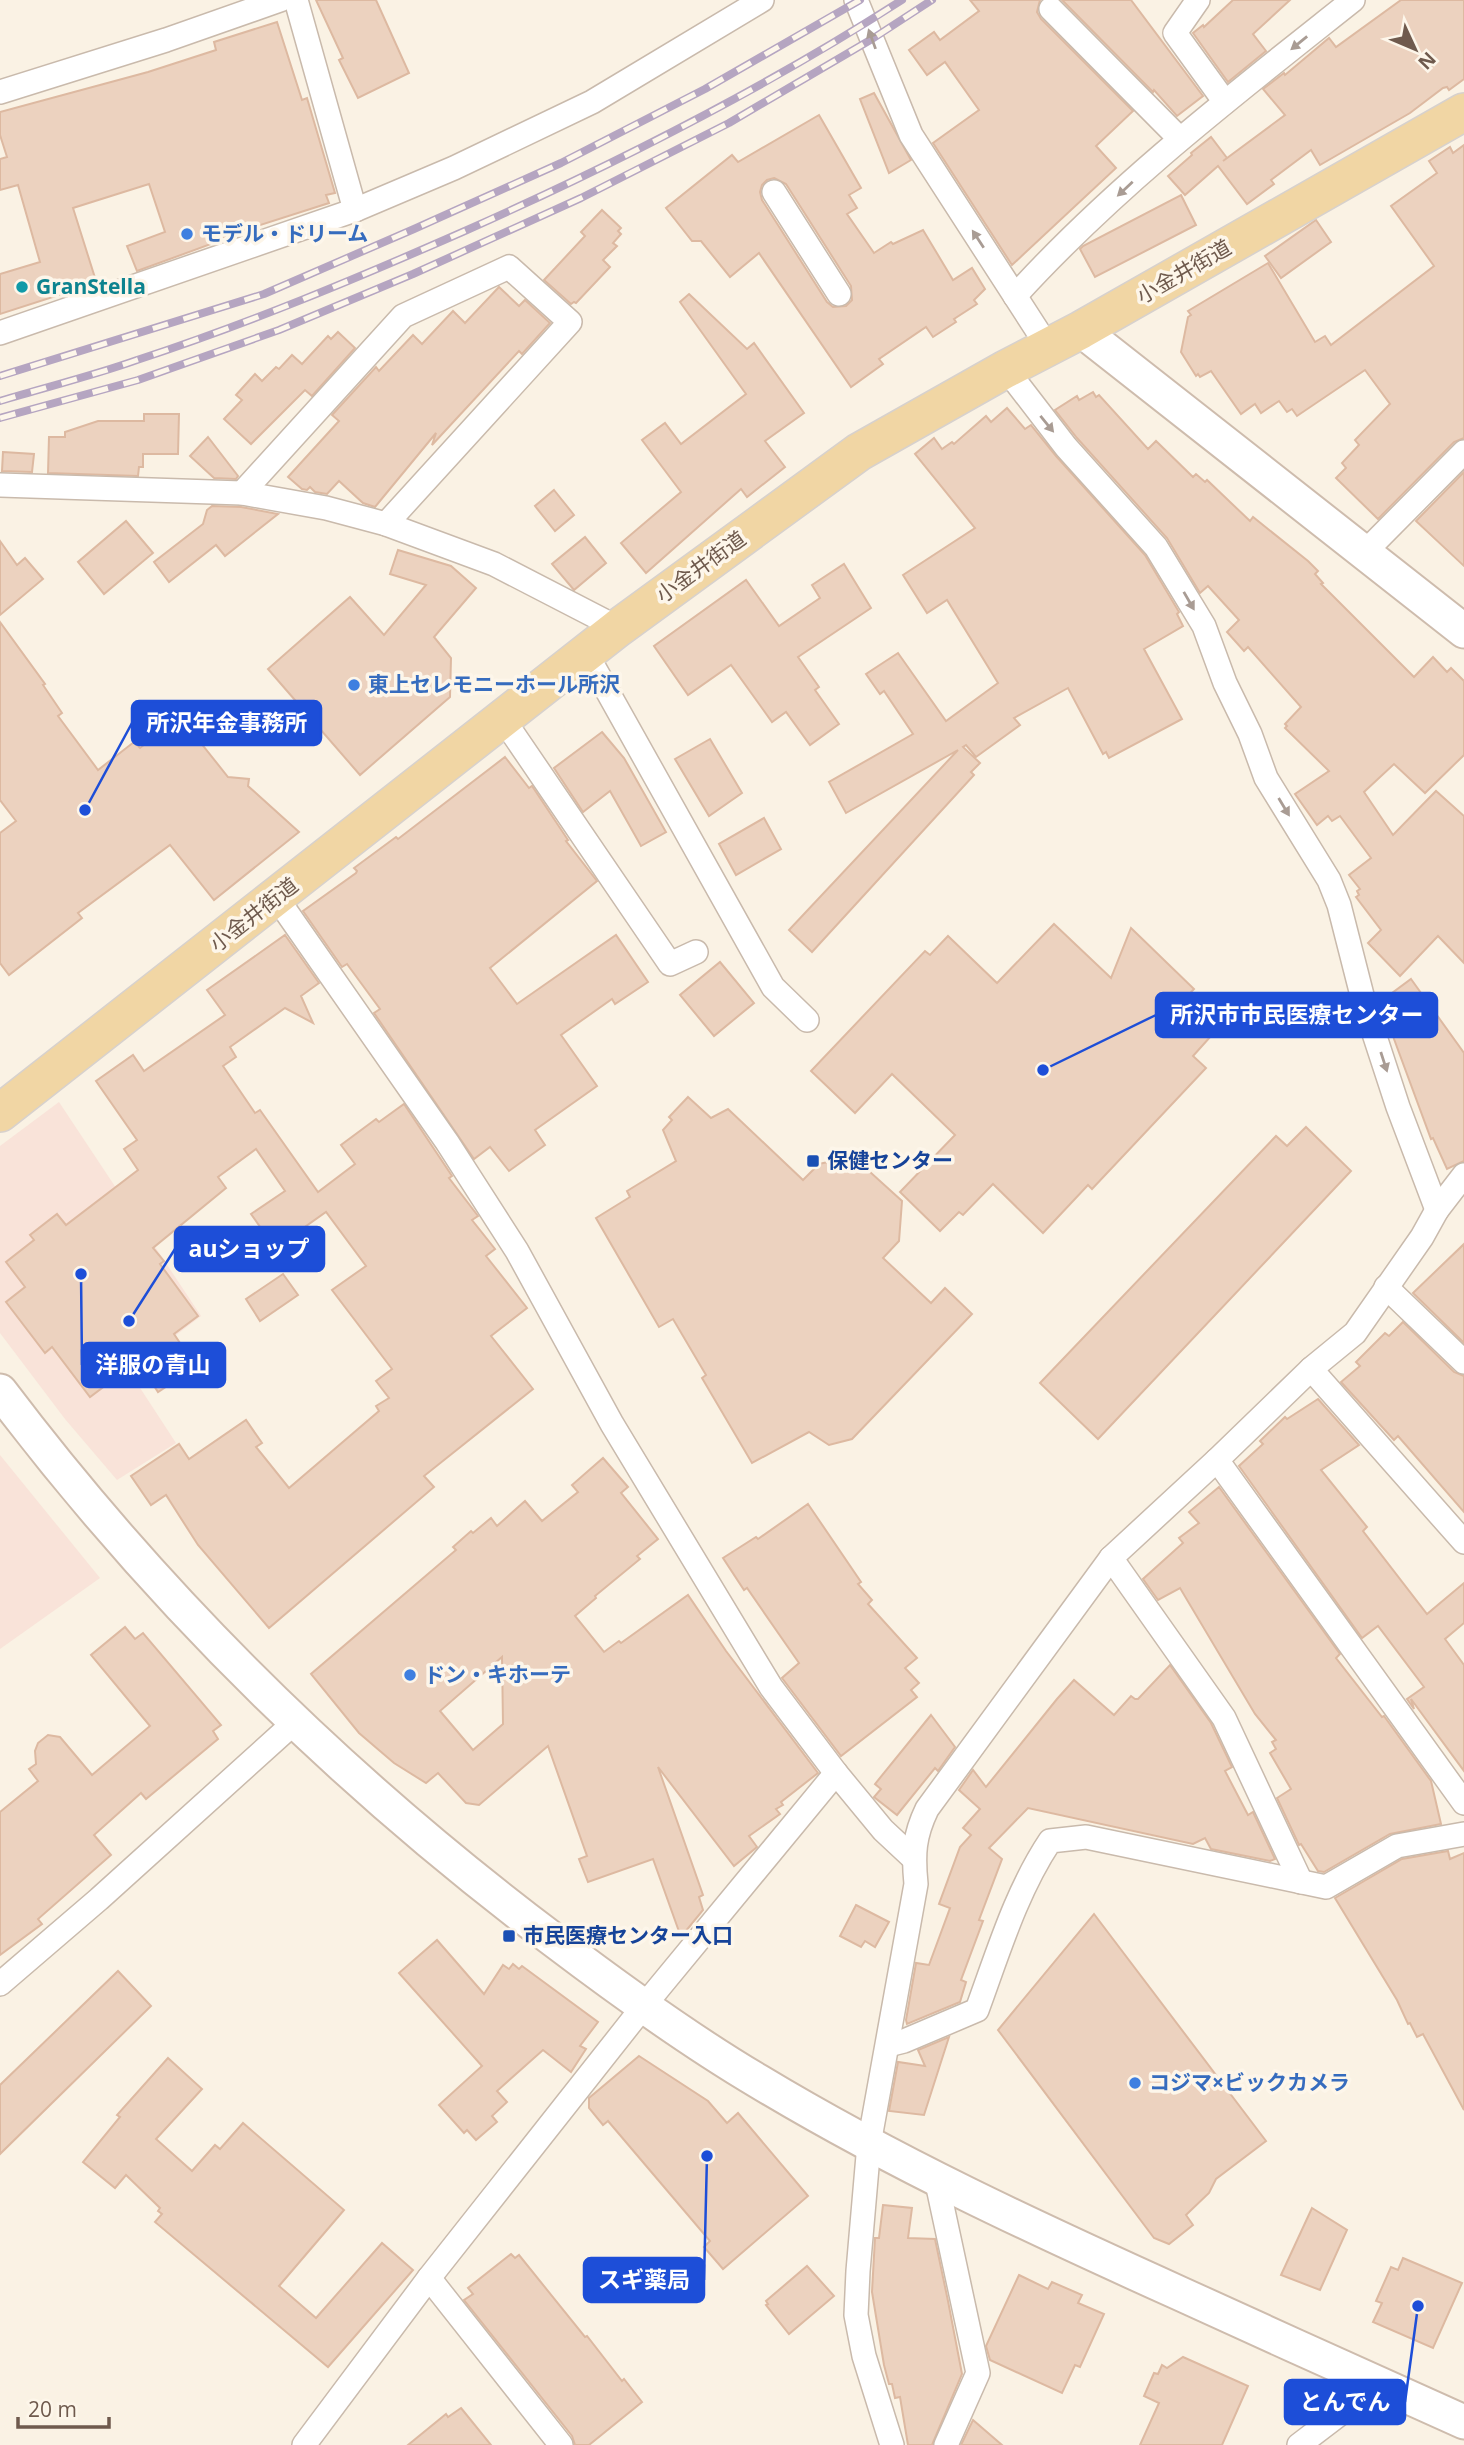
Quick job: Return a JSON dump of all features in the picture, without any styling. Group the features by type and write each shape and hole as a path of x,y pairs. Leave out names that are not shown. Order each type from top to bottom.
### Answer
{"main road":[{"name":"小金井街道","path":"0,1114 618,628 859,452 1081,330 1464,112"}],"street":[{"path":"0,92 166,40 280,0"},
{"path":"296,0 355,210"},
{"path":"0,332 355,210 454,168 593,102 762,0"},
{"path":"856,0 911,135 1048,347"},
{"path":"1198,0 1175,33 1225,102"},
{"path":"1015,296 1046,262 1180,139 1353,0"},
{"path":"1051,9 1180,139"},
{"path":"774,192 839,294"},
{"path":"242,493 403,316 509,267 570,322 386,524"},
{"path":"1081,330 1464,631"},
{"path":"892,2445 864,2356 856,2315 869,2144 916,1884 914,1858 917,1829 927,1809 1111,1558 1311,1369 1355,1333 1422,1237 1454,1197 1398,1107 1364,1003 1339,905 1329,880 1266,778 1204,626 1156,547 1066,447 1006,369"},
{"path":"1366,552 1464,452"},
{"path":"0,485 242,493 326,508 386,524 494,564 618,628"},
{"path":"586,653 774,987 807,1020"},
{"path":"503,719 670,964 696,951"},
{"path":"276,897 447,1142 517,1251 612,1424 771,1687 883,1830 914,1858"},
{"path":"1386,1287 1464,1362"},
{"path":"1311,1369 1464,1542"},
{"path":"0,1391 98,1514 182,1608 295,1722 395,1812 493,1894 643,2007 758,2081 869,2144 1025,2224 1464,2422"},
{"path":"1217,1460 1464,1803"},
{"path":"1111,1558 1224,1718 1301,1882"},
{"path":"0,1984 99,1899 295,1722"},
{"path":"304,2445 429,2278 643,2007 836,1773"},
{"path":"888,2045 904,2041 977,2010 1017,1904 1037,1861 1050,1841 1086,1837 1326,1887 1396,1846 1464,1834"},
{"path":"936,2178 978,2373 946,2445"},
{"path":"429,2278 561,2445"},
{"path":"1299,2445 1379,2384"}],"shaded area":[{"path":"59,1102 201,1316 129,1371 176,1443 117,1480 65,1419 0,1333 0,1146"},
{"path":"0,1455 100,1578 0,1649"}],"building":[{"path":"316,0 376,0 409,73 358,98 339,60 343,58"},
{"path":"970,0 1040,0 1037,12 1041,19 1133,111 1096,146 1116,168 1012,265 933,143 979,110 945,62 927,75 909,50 934,32 940,40 979,11"},
{"path":"1062,0 1131,0 1203,96 1177,116"},
{"path":"1233,0 1290,0 1253,34 1266,51 1228,82 1193,33 1203,25 1204,27"},
{"path":"1401,0 1464,0 1464,79 1449,90 1447,87 1443,88 1410,113 1320,165 1311,150 1271,180 1274,184 1247,204 1218,166 1185,195 1168,176 1211,137 1227,158 1223,161 1285,115 1263,89 1284,73 1285,75 1329,38 1336,47"},
{"path":"277,22 302,100 307,98 335,193 326,195 329,203 210,241 211,244 137,271 127,246 165,232 149,184 73,208 96,281 0,314 0,274 40,262 18,185 0,190 0,159 7,157 0,135 0,112 148,72 216,50 214,42"},
{"path":"874,93 911,160 889,173 860,99"},
{"path":"819,115 861,188 849,195 857,208 847,214 874,253 891,242 893,244 923,230 953,280 972,268 985,289 974,300 977,304 933,337 926,327 879,359 883,364 851,387 759,253 730,277 701,241 692,241 666,208 732,155 738,162","holes":["774,178 786,184 851,286 852,300 846,306 833,307 827,302 762,200 760,192 767,180"]},
{"path":"1464,145 1464,438 1454,442 1378,519 1336,478 1346,468 1342,463 1359,445 1355,440 1390,404 1365,370 1297,416 1292,409 1287,412 1279,401 1261,413 1255,404 1241,414 1211,371 1200,377 1198,374 1196,376 1181,352 1188,317 1191,315 1188,311 1268,263 1315,342 1325,336 1331,345 1434,266 1391,206 1437,173 1429,161 1450,147 1453,153"},
{"path":"1181,195 1196,225 1095,277 1080,249 1083,246"},
{"path":"602,210 621,228 618,231 621,234 613,243 617,246 603,260 610,267 576,303 571,304 544,280 585,236 581,232"},
{"path":"1316,220 1331,242 1281,278 1265,256"},
{"path":"499,287 519,306 525,300 550,323 522,354 519,351 432,445 436,433 375,507 363,503 339,481 327,494 315,492 310,487 307,490 302,489 288,477 339,421 332,415 376,367 379,371 413,335 422,344 453,311 465,323"},
{"path":"689,294 747,349 754,343 804,413 765,441 785,467 747,497 741,489 646,573 621,543 681,492 642,440 665,423 681,444 746,394 680,302"},
{"path":"338,332 355,348 312,396 305,390 251,444 224,419 242,400 236,395 255,374 262,381 292,355 302,364 328,336 331,339"},
{"path":"1093,392 1096,397 1099,395 1148,449 1156,441 1193,477 1196,474 1205,482 1207,480 1250,521 1253,517 1308,561 1318,571 1315,574 1323,583 1321,584 1414,677 1433,657 1447,672 1451,668 1464,681 1464,755 1425,793 1394,764 1364,792 1393,835 1436,791 1464,816 1464,963 1438,936 1400,976 1368,943 1381,930 1356,897 1360,889 1349,875 1371,858 1340,816 1332,821 1328,816 1317,825 1295,794 1329,771 1285,728 1285,724 1301,707 1248,647 1244,651 1227,632 1239,620 1208,586 1200,593 1167,538 1055,410 1077,396 1079,400"},
{"path":"1007,408 1025,429 1031,425 1145,555 1179,612 1177,614 1183,626 1144,649 1182,719 1109,758 1106,752 1103,754 1068,688 1014,718 1020,725 976,757 966,745 963,747 980,763 971,772 974,775 812,952 789,930 958,750 846,813 829,782 913,734 884,691 880,694 866,674 898,653 946,721 998,683 947,600 927,613 903,575 975,528 915,454 934,438 942,449 952,442 954,444 986,416 991,422"},
{"path":"144,414 179,414 178,454 143,454 143,467 139,467 138,476 48,473 49,437 65,437 65,432 98,421 144,421"},
{"path":"208,437 238,476 236,479 214,478 190,456"},
{"path":"3,452 34,454 32,472 2,471"},
{"path":"1464,472 1464,566 1416,521"},
{"path":"554,490 574,515 555,531 535,506"},
{"path":"212,506 241,507 278,514 225,556 216,545 169,582 154,562 203,524 207,510"},
{"path":"126,521 153,553 104,594 78,562"},
{"path":"585,537 606,563 574,590 552,564"},
{"path":"0,541 17,565 25,558 43,579 0,615"},
{"name":"東上セレモニーホール所沢","path":"398,550 451,566 476,588 434,637 451,658 450,697 360,775 268,669 350,597 384,635 426,585 390,574"},
{"path":"844,564 871,608 798,657 819,687 815,690 839,724 810,745 786,712 772,722 731,665 688,695 654,646 746,580 779,626 820,598 812,585"},
{"path":"0,622 45,684 43,685 62,713 58,716 98,770 134,742 140,748 180,717 228,777 249,779 248,786 299,832 214,900 170,845 78,913 82,918 9,975 0,963 0,833 16,821 0,800"},
{"path":"602,732 624,758 666,832 641,846 610,791 583,812 554,768"},
{"path":"710,739 742,793 709,816 675,759"},
{"path":"505,757 529,788 532,786 568,840 566,841 597,881 490,968 517,1004 616,935 648,982 615,1004 612,999 561,1035 597,1086 535,1130 545,1145 509,1171 490,1147 474,1159 374,1013 380,1009 347,964 342,967 303,911 356,873 354,868 396,837 398,839"},
{"path":"764,818 781,849 736,875 719,844"},
{"path":"1054,924 1111,978 1131,928 1194,989 1179,1005 1211,1036 1193,1056 1206,1068 1092,1189 1088,1185 1043,1233 993,1184 963,1215 959,1212 940,1231 900,1192 955,1135 892,1074 855,1113 811,1071 925,951 930,955 948,936 997,983"},
{"path":"285,935 319,983 301,996 313,1023 285,1008 230,1047 236,1057 223,1066 255,1113 260,1110 318,1192 355,1164 341,1145 376,1119 379,1122 404,1104 452,1176 449,1178 478,1216 472,1220 495,1249 486,1256 527,1308 491,1336 533,1389 424,1476 434,1487 269,1628 198,1545 166,1495 151,1505 131,1476 179,1444 189,1459 246,1420 262,1443 256,1447 289,1488 379,1411 376,1406 389,1398 376,1381 392,1369 332,1290 366,1266 326,1212 275,1248 251,1214 285,1191 256,1149 218,1177 226,1188 153,1248 164,1261 160,1264 198,1316 174,1334 196,1367 158,1392 138,1361 90,1397 52,1347 45,1353 6,1302 25,1287 6,1262 34,1240 30,1235 57,1214 66,1225 138,1170 124,1149 137,1140 96,1081 133,1055 144,1071 225,1015 207,990"},
{"path":"720,962 754,1003 714,1036 680,995"},
{"path":"1411,979 1464,1053 1464,1161 1447,1169 1433,1138 1431,1139 1394,1039 1384,999"},
{"path":"688,1097 711,1118 728,1109 803,1180 819,1164 828,1162 849,1163 869,1171 902,1201 899,1241 883,1258 931,1303 945,1288 972,1314 852,1439 829,1445 809,1432 752,1463 702,1378 706,1375 673,1319 659,1327 596,1218 630,1197 627,1191 676,1161 663,1130 672,1120 669,1117"},
{"path":"1306,1127 1351,1171 1098,1439 1040,1383 1276,1136 1287,1146"},
{"path":"1464,1244 1464,1343 1413,1293"},
{"path":"283,1274 298,1295 260,1321 246,1299"},
{"path":"1403,1322 1454,1372 1464,1376 1464,1512 1398,1436 1394,1440 1341,1382 1360,1366 1356,1362 1385,1333 1389,1336"},
{"path":"1318,1399 1359,1445 1321,1470 1367,1527 1363,1531 1427,1614 1464,1583 1464,1623 1445,1639 1464,1665 1464,1771 1411,1699 1414,1709 1407,1699 1424,1687 1378,1626 1362,1638 1239,1466 1263,1444 1260,1441 1285,1417 1287,1419"},
{"path":"603,1458 628,1487 621,1493 658,1539 637,1556 640,1559 575,1616 604,1652 688,1595 726,1651 818,1773 781,1802 783,1805 776,1809 780,1814 749,1836 757,1847 734,1866 658,1767 703,1895 699,1897 703,1910 681,1937 653,1859 588,1882 579,1859 587,1856 548,1746 479,1805 466,1803 438,1773 426,1783 394,1763 359,1733 311,1674 456,1550 453,1547 471,1531 473,1533 491,1518 497,1526 525,1501 542,1521 578,1492 572,1485","holes":["502,1657 503,1724 473,1750 440,1711"]},
{"path":"1219,1487 1340,1654 1336,1658 1382,1717 1384,1716 1431,1781 1441,1824 1390,1834 1324,1872 1318,1871 1301,1844 1299,1845 1277,1798 1291,1789 1270,1753 1276,1749 1272,1742 1276,1740 1255,1714 1180,1588 1158,1600 1143,1579 1183,1543 1179,1538 1199,1523 1189,1512"},
{"path":"808,1504 861,1582 858,1584 872,1600 868,1604 917,1658 905,1668 919,1683 911,1690 917,1697 841,1756 782,1678 799,1663 723,1558 756,1537 758,1539"},
{"path":"125,1627 135,1639 143,1633 221,1725 213,1731 218,1739 146,1799 141,1793 94,1835 111,1855 38,1919 42,1924 0,1955 0,1812 38,1781 29,1769 36,1764 35,1751 38,1743 48,1735 60,1737 92,1775 150,1726 91,1655"},
{"path":"1170,1665 1211,1723 1232,1767 1225,1771 1248,1815 1253,1812 1275,1859 1270,1861 1211,1849 1205,1838 1193,1844 1028,1808 989,1848 1002,1859 979,1920 983,1921 961,1980 966,1982 960,2002 907,2024 916,1963 929,1965 950,1908 939,1904 960,1847 971,1835 963,1828 980,1809 959,1790 973,1770 986,1787 1074,1680 1114,1715 1131,1696 1138,1699"},
{"path":"931,1715 955,1747 938,1771 935,1768 897,1815 874,1797 881,1789 875,1784"},
{"path":"1448,1851 1450,1859 1464,1853 1464,2110 1423,2034 1417,2037 1410,2023 1408,2024 1397,2000 1335,1898 1402,1859"},
{"path":"856,1905 889,1922 875,1947 865,1941 861,1947 840,1936"},
{"path":"1094,1914 1266,2141 1216,2179 1209,2193 1186,2215 1193,2225 1169,2244 1154,2238 998,2030"},
{"path":"437,1940 484,1994 503,1965 509,1969 513,1964 519,1969 522,1966 598,2022 580,2046 586,2049 571,2072 543,2050 497,2091 507,2102 492,2116 497,2122 476,2140 467,2130 464,2133 439,2105 482,2066 399,1973"},
{"path":"118,1971 151,2006 0,2154 0,2085"},
{"path":"949,2037 924,2115 889,2111 898,2062 925,2066 918,2050"},
{"path":"639,2056 708,2101 727,2123 738,2113 808,2196 723,2269 704,2247 710,2241 608,2121 603,2125 589,2108 589,2098"},
{"path":"168,2058 202,2089 156,2139 192,2171 215,2145 220,2149 243,2123 344,2210 279,2286 316,2318 382,2243 413,2270 328,2367 155,2222 162,2214 158,2211 160,2208 126,2175 115,2188 83,2162 120,2117 117,2115"},
{"path":"883,2205 912,2208 908,2238 935,2239 948,2301 962,2374 932,2445 908,2445 900,2397 895,2398 884,2365 872,2292 875,2238 879,2238"},
{"path":"1312,2208 1347,2230 1320,2290 1281,2275"},
{"path":"511,2254 515,2258 519,2255 642,2402 589,2445 575,2445 572,2436 464,2300 473,2294 468,2288"},
{"path":"1403,2258 1462,2283 1433,2348 1373,2322 1382,2303 1376,2301 1391,2267 1398,2270"},
{"path":"807,2266 834,2296 789,2334 766,2305 766,2301"},
{"path":"1019,2275 1048,2289 1052,2282 1082,2295 1078,2303 1104,2314 1080,2367 1075,2365 1062,2393 990,2360 986,2346"},
{"path":"1183,2357 1248,2386 1222,2445 1140,2445 1159,2403 1144,2396 1154,2373 1158,2374 1162,2365 1167,2368"},
{"path":"461,2408 491,2445 408,2445 446,2414 448,2417"},
{"path":"973,2420 1002,2445 961,2445"}],"railway":[{"path":"0,376 264,294 414,229 561,163 705,89 860,0"},
{"path":"0,401 103,371 221,331 467,230 689,123 797,64 902,0"},
{"path":"0,418 138,380 279,330 413,274 581,198 729,123 872,39 932,0"}],"place":[{"name":"モデル・ドリーム","path":"187,234"},
{"name":"GranStella","path":"22,287"},
{"name":"東上セレモニーホール所沢","path":"354,685"},
{"name":"所沢年金事務所","path":"85,810"},
{"name":"所沢市市民医療センター","path":"1043,1070"},
{"name":"保健センター","path":"813,1161"},
{"name":"洋服の青山","path":"81,1274"},
{"name":"auショップ","path":"129,1321"},
{"name":"ドン・キホーテ","path":"410,1675"},
{"name":"市民医療センター入口","path":"509,1936"},
{"name":"コジマ×ビックカメラ","path":"1135,2083"},
{"name":"スギ薬局","path":"707,2156"},
{"name":"とんでん","path":"1418,2306"}]}
